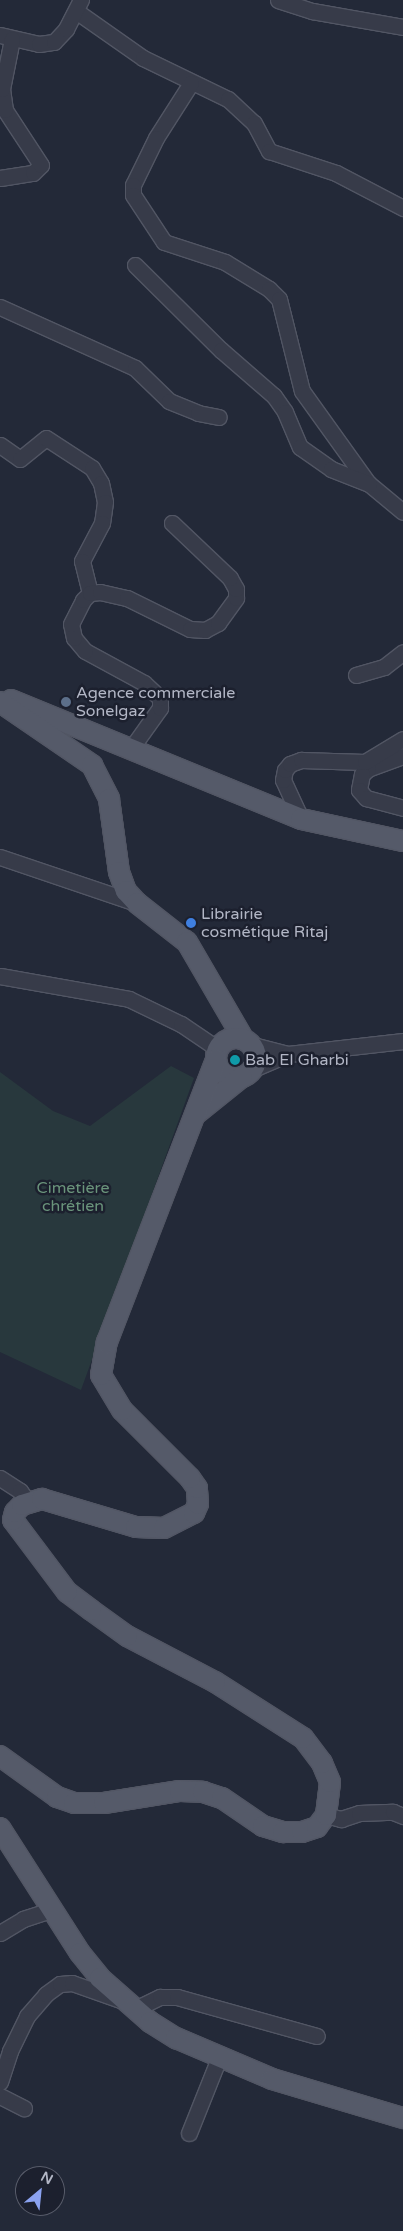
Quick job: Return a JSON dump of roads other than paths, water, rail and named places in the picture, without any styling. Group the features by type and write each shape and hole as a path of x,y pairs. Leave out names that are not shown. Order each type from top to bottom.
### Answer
{"main road":[{"path":"0,696 301,819 403,842"},
{"path":"0,702 92,765 109,799 119,872 126,890 137,903 188,942 256,1056 247,1073 195,1116"},
{"path":"210,979 219,1050 218,1066 228,1076 247,1073"},
{"path":"0,1756 57,1796 74,1803 104,1804 180,1790 202,1792 222,1798 263,1826 283,1832 302,1832 317,1827 326,1815 330,1782 314,1750 290,1727 201,1674 127,1636 67,1592 16,1528 14,1512 28,1502 48,1500 136,1527 164,1528 194,1513 198,1504 197,1488 190,1478 122,1410 101,1375 107,1342 219,1050 236,1038 246,1042"},
{"path":"0,1828 50,1910 100,1978 130,2005 176,2038 219,2058 309,2093 403,2118"}],"street":[{"path":"278,0 312,11 403,27"},
{"path":"0,178 33,173 41,165 5,110 2,89 6,37 39,44 54,42 66,29 79,6 143,58 191,83 228,99 254,123 269,151 336,173 403,208"},
{"path":"191,83 156,138 133,185 133,195 164,242 225,262 269,289 279,299 302,391 370,484 403,512"},
{"path":"135,265 221,350 269,390 285,412 300,447 332,469 370,484"},
{"path":"0,307 135,368 169,401 198,413 219,417"},
{"path":"0,446 20,459 46,438 92,468 101,483 105,502 102,523 82,561 90,592"},
{"path":"90,592 116,594 190,629 205,630 218,623 236,598 236,589 230,578 172,523"},
{"path":"90,592 74,612 71,624 74,638 85,651 144,683 160,698 160,708 130,750"},
{"path":"356,675 384,666 403,652"},
{"path":"301,819 284,780 284,770 290,764 301,760 365,762 403,738"},
{"path":"403,756 362,774 358,790 366,798 403,808"},
{"path":"0,857 137,903"},
{"path":"0,976 129,999 181,1024 219,1050"},
{"path":"247,1073 288,1054 403,1041"},
{"path":"246,1042 288,1054"},
{"path":"0,1478 20,1491 28,1502"},
{"path":"326,1815 341,1818 359,1813 393,1812 403,1816"},
{"path":"0,1933 23,1919 50,1910"},
{"path":"0,2082 26,2016 46,1994 60,1984 72,1983 130,2005 160,1997 177,1997 318,2036"},
{"path":"190,2132 219,2058"},
{"path":"0,2096 24,2108"}],"place":[{"name":"Agence commerciale Sonelgaz","path":"66,702"},
{"name":"Librairie cosmétique Ritaj","path":"191,923"},
{"name":"Bab El Gharbi","path":"235,1060"}],"park label":[{"name":"Cimetière chrétien","path":"73,1197"}]}
